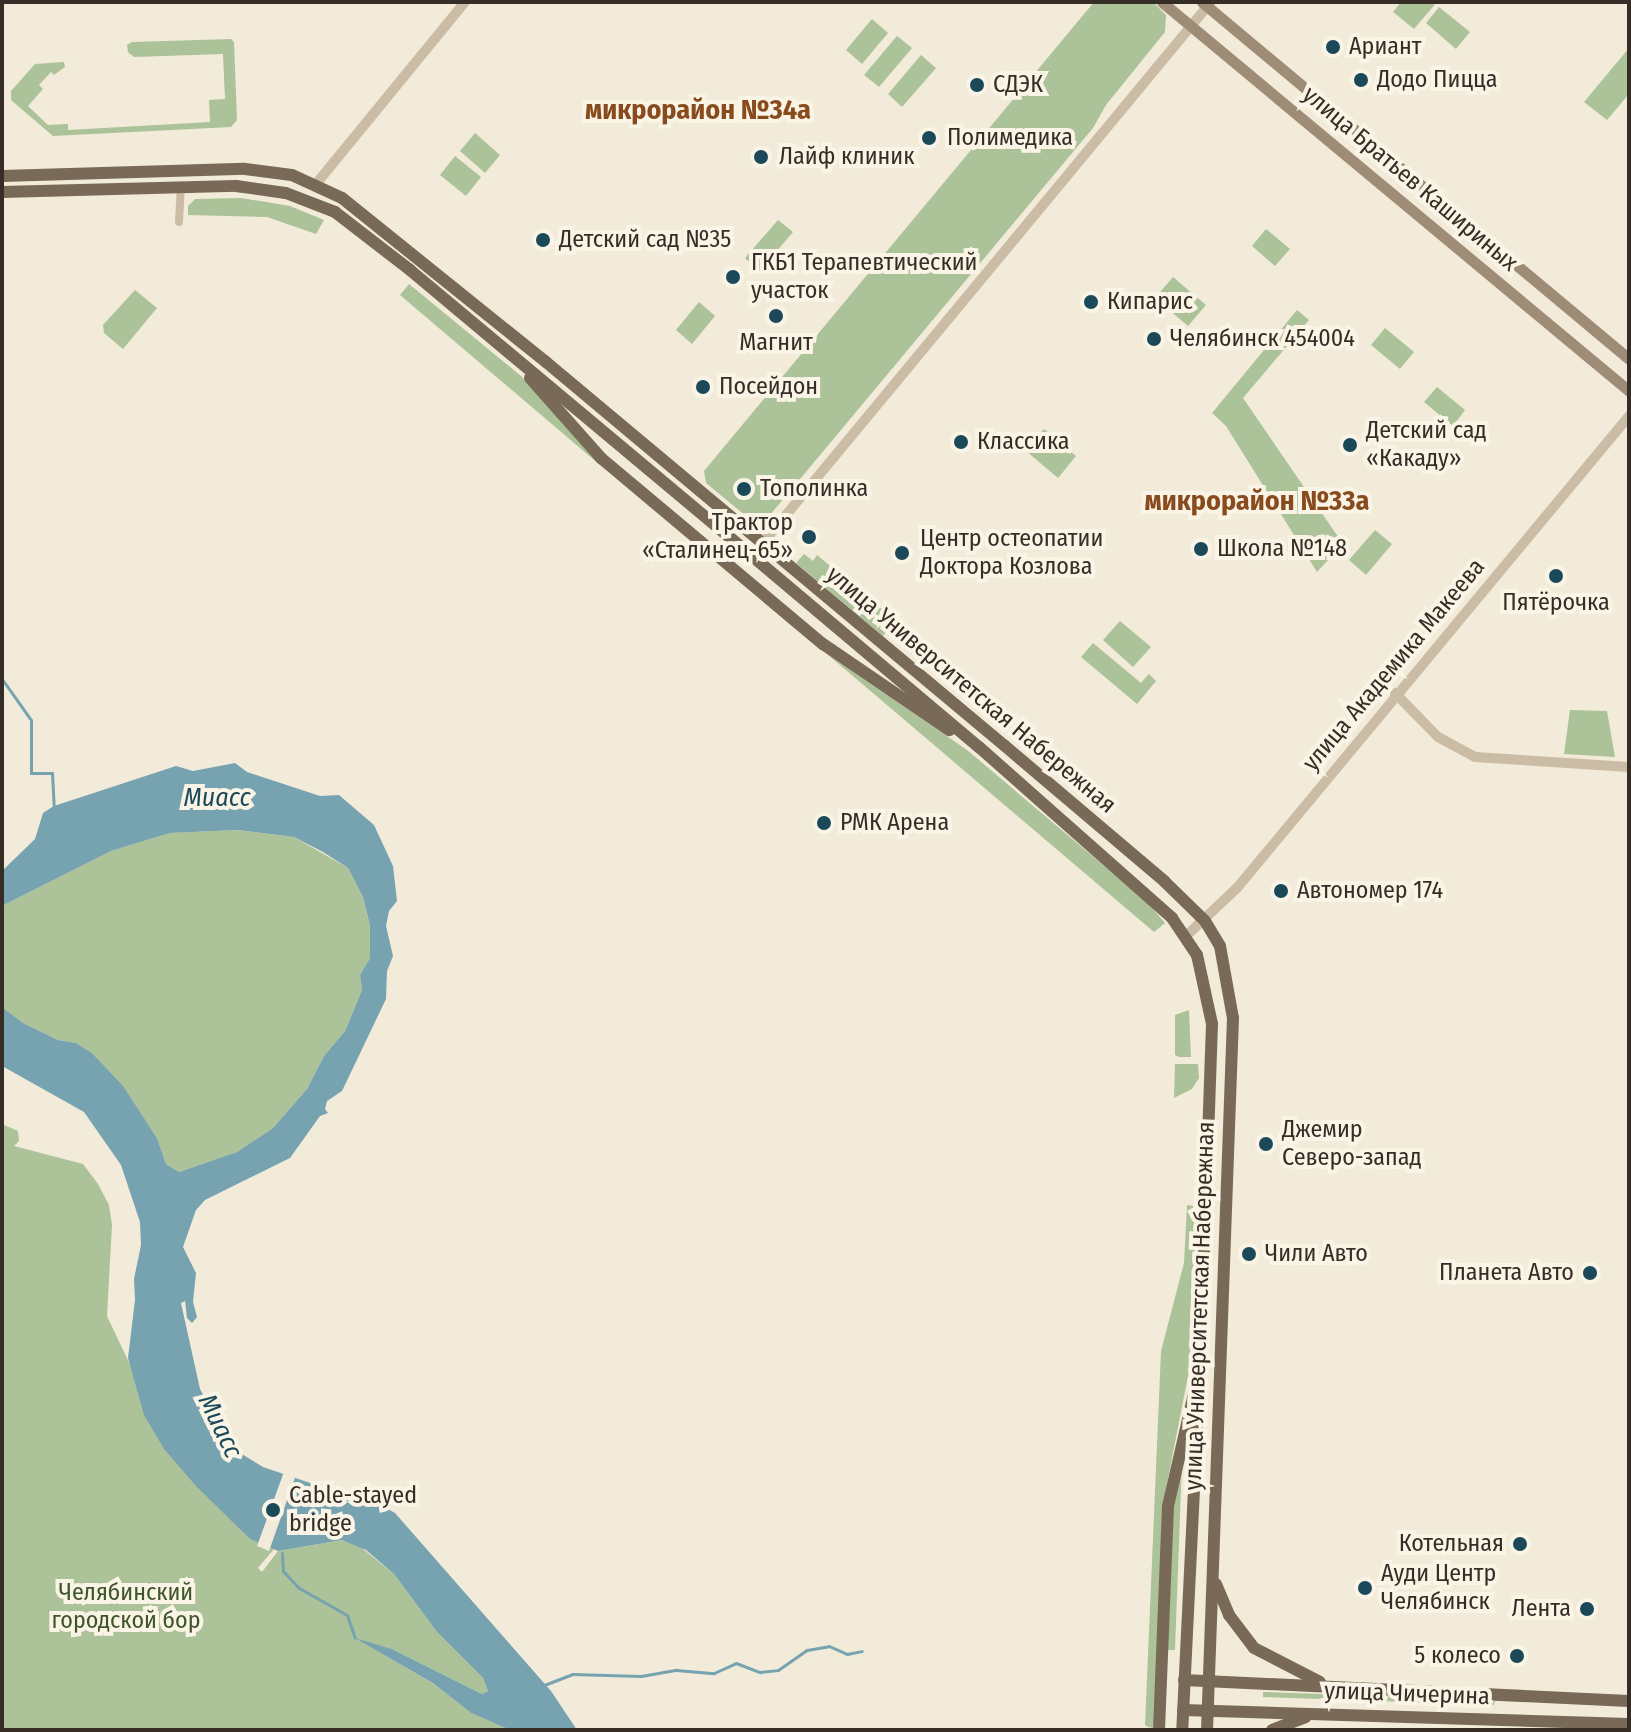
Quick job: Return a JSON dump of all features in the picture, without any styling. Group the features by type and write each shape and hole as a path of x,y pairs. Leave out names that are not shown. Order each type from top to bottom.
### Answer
{"main road":[{"name":"улица Братьев Кашириных","path":"1162,2 1629,391"},
{"name":"улица Братьев Кашириных","path":"1207,3 1629,359"},
{"name":"улица Университетская Набережная","path":"2,176 245,169 271,171 316,184 363,212 1164,881 1205,921 1220,946 1233,1018 1207,1730"},
{"path":"309,200 316,184"},
{"name":"улица Университетская Набережная","path":"2,192 261,187 309,200 357,227 979,747 1148,893 1186,936 1197,955 1212,1024 1200,1367 1182,1730"},
{"path":"510,353 601,458 690,533 823,644 979,747"},
{"path":"1159,1730 1168,1506 1200,1367"},
{"path":"1213,1576 1229,1615 1254,1648 1326,1685"},
{"name":"улица Чичерина","path":"1184,1680 1629,1701"},
{"name":"улица Чичерина","path":"1183,1710 1629,1724"},
{"path":"1272,1730 1294,1719 1328,1713"}],"street":[{"path":"316,184 465,2"},
{"path":"752,556 1207,3"},
{"path":"179,222 181,187"},
{"name":"улица Академика Макеева","path":"1186,936 1237,888 1395,693 1629,416"},
{"path":"1395,693 1438,737 1475,757 1629,767"}],"green space":[{"path":"1094,2 1153,2 1166,15 1165,32 1106,105 1093,128 765,521 752,521 706,483 704,471"},
{"path":"1401,2 1437,2 1414,29 1393,12"},
{"path":"1439,7 1470,32 1456,49 1426,23"},
{"path":"872,19 888,33 862,64 846,50"},
{"path":"897,36 912,48 879,87 864,75"},
{"path":"231,39 234,42 237,120 231,127 53,136 11,100 11,91 35,64 64,62 65,67 54,75 51,72 39,85 43,89 28,106 48,125 68,124 68,130 210,122 209,100 225,99 223,54 134,57 128,52 127,45 132,42"},
{"path":"1629,48 1629,94 1607,120 1584,102"},
{"path":"921,55 936,68 902,107 888,94"},
{"path":"475,133 500,155 485,173 460,151"},
{"path":"455,156 481,177 466,196 440,175"},
{"path":"241,198 290,206 324,220 316,234 267,217 188,215 188,206 195,199"},
{"path":"778,220 793,232 760,271 745,258"},
{"path":"1266,229 1290,249 1275,266 1252,246"},
{"path":"1173,277 1206,305 1188,326 1155,298"},
{"path":"409,284 521,376 607,471 400,295"},
{"path":"135,290 157,308 123,349 104,333 103,325"},
{"path":"699,302 715,316 692,344 676,330"},
{"path":"1297,310 1309,320 1243,398 1343,544 1317,572 1226,426 1212,413"},
{"path":"1385,328 1414,352 1400,369 1371,345"},
{"path":"1437,387 1465,410 1453,426 1424,402"},
{"path":"1044,429 1076,456 1058,478 1026,451"},
{"path":"1375,530 1392,544 1366,575 1349,560"},
{"path":"804,554 813,561 817,555 884,611 888,607 899,617 883,636 796,563"},
{"path":"1120,621 1151,647 1133,667 1103,640"},
{"path":"1093,643 1141,683 1149,674 1156,681 1137,704 1081,657"},
{"path":"827,654 967,750 1147,902 1165,923 1154,932"},
{"path":"1570,710 1607,711 1615,757 1564,754"},
{"path":"238,830 294,837 348,868 363,897 370,926 370,958 360,975 362,990 345,1031 324,1056 307,1089 273,1128 237,1152 179,1172 166,1164 157,1138 123,1087 92,1053 76,1043 58,1040 23,1023 2,1007 2,906 111,851 170,833"},
{"path":"1189,1010 1191,1057 1179,1057 1175,1055 1175,1015"},
{"path":"1175,1064 1198,1064 1199,1078 1192,1089 1174,1098"},
{"name":"Челябинский городской бор","path":"2,1124 18,1131 19,1141 14,1146 83,1164 98,1184 109,1205 112,1225 107,1316 176,1462 250,1539 274,1549 258,1568 262,1572 278,1551 342,1540 358,1545 394,1574 437,1632 483,1678 488,1691 482,1694 392,1649 359,1640 435,1685 471,1713 510,1730 2,1730"},
{"path":"1187,1205 1193,1206 1196,1212 1190,1366 1163,1504 1154,1728 1145,1725 1161,1351 1184,1263"},
{"path":"1182,1462 1175,1650 1167,1650 1173,1505"},
{"path":"1263,1692 1495,1700 1494,1705 1263,1697"}],"water":[{"name":"Миасс","path":"235,763 247,772 320,796 339,795 374,825 393,866 397,901 389,911 386,926 393,956 387,971 386,999 342,1091 327,1101 325,1109 328,1113 320,1116 290,1158 205,1200 196,1210 183,1247 196,1273 193,1302 197,1317 192,1323 187,1318 185,1301 181,1303 200,1389 232,1448 263,1467 325,1488 365,1496 395,1513 551,1691 577,1730 510,1730 471,1713 434,1684 355,1638 392,1649 482,1694 488,1691 483,1678 437,1632 394,1574 366,1550 342,1540 278,1551 250,1539 196,1486 164,1449 144,1415 128,1358 135,1300 134,1279 141,1245 140,1222 121,1165 84,1112 2,1066 2,1007 23,1023 58,1040 76,1043 92,1053 123,1086 157,1138 166,1164 179,1172 237,1152 273,1128 307,1089 324,1056 345,1031 362,990 360,975 370,958 370,926 363,897 348,868 323,852 294,837 238,830 170,833 111,851 2,906 2,871 35,839 43,813 54,806 176,766 193,771"}],"pier":[{"path":"285,1469 297,1472 269,1551 257,1546"}],"waterway":[{"path":"2,679 31,720 31,773 52,773 54,806"},
{"path":"282,1553 283,1571 299,1588 347,1615 355,1638"},
{"path":"544,1685 572,1674 641,1676 676,1670 714,1673 736,1663 760,1672 778,1670 807,1650 829,1646 847,1654 862,1651"}],"place":[{"name":"Ариант","path":"1333,47"},
{"name":"Додо Пицца","path":"1361,80"},
{"name":"СДЭК","path":"977,85"},
{"name":"Полимедика","path":"929,138"},
{"name":"Лайф клиник","path":"761,157"},
{"name":"Детский сад №35","path":"543,240"},
{"name":"ГКБ1 Терапевтический участок","path":"733,277"},
{"name":"Кипарис","path":"1091,302"},
{"name":"Магнит","path":"776,316"},
{"name":"Челябинск 454004","path":"1154,339"},
{"name":"Посейдон","path":"703,387"},
{"name":"Классика","path":"961,442"},
{"name":"Детский сад «Какаду»","path":"1350,445"},
{"name":"Тополинка","path":"744,489"},
{"name":"Трактор «Сталинец-65»","path":"809,537"},
{"name":"Школа №148","path":"1201,549"},
{"name":"Центр остеопатии Доктора Козлова","path":"902,553"},
{"name":"Пятёрочка","path":"1556,576"},
{"name":"РМК Арена","path":"824,823"},
{"name":"Автономер 174","path":"1281,891"},
{"name":"Джемир Северо-запад","path":"1266,1144"},
{"name":"Чили Авто","path":"1249,1254"},
{"name":"Планета Авто","path":"1590,1273"},
{"name":"Cable-stayed bridge","path":"273,1510"},
{"name":"Котельная","path":"1520,1544"},
{"name":"Ауди Центр Челябинск","path":"1365,1588"},
{"name":"Лента","path":"1587,1609"},
{"name":"5 колесо","path":"1517,1656"}],"district":[{"name":"микрорайон №34а","path":"698,110"},
{"name":"микрорайон №33а","path":"1257,501"}]}
